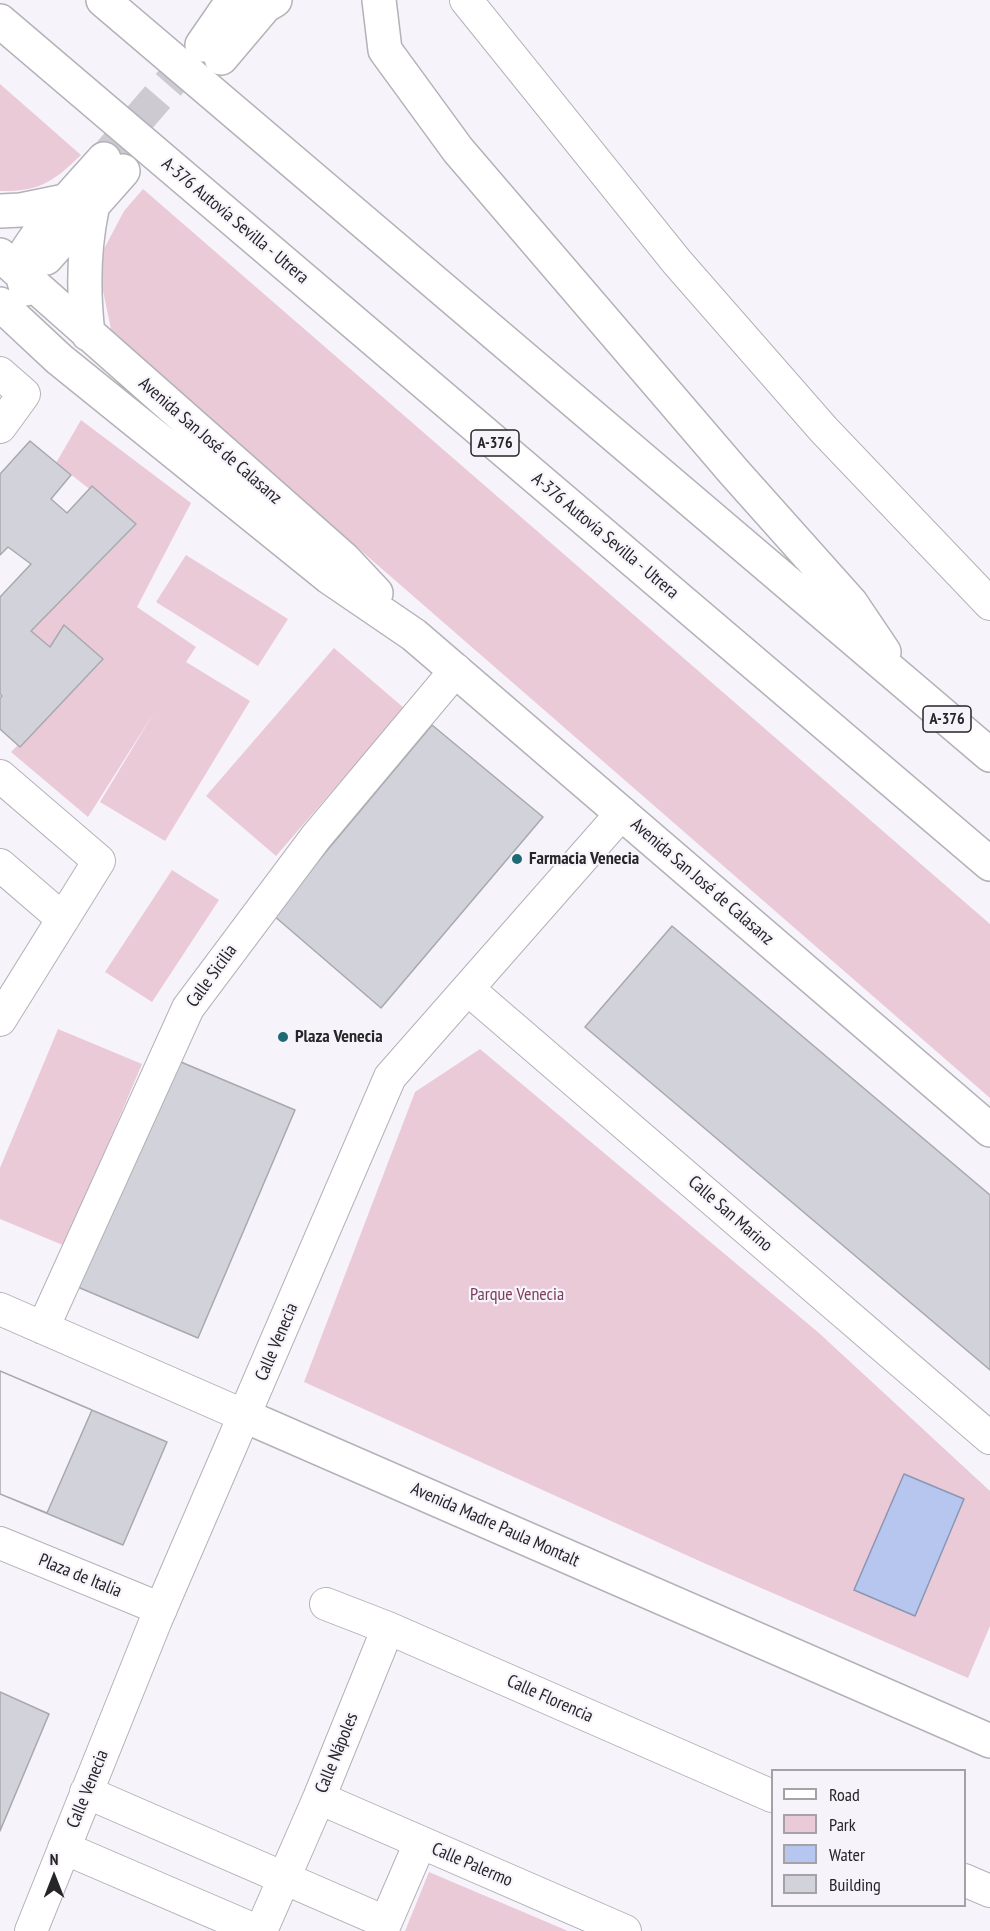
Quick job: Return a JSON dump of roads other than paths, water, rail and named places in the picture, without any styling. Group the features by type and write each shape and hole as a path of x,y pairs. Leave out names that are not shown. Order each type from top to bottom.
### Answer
{"main road":[{"name":"A-376","path":"103,0 990,755"},
{"path":"233,0 212,52 274,0"},
{"path":"379,0 385,50 458,150 734,472 851,603 904,683"},
{"name":"A-376 Autovía Sevilla - Utrera","path":"0,21 990,864"},
{"path":"110,400 90,358 31,305 7,266 22,259 79,205 114,165"},
{"path":"0,212 79,205"},
{"path":"79,205 86,237 83,286 88,334"},
{"name":"Avenida San José de Calasanz","path":"7,266 344,558 414,635"},
{"name":"Avenida San José de Calasanz","path":"0,304 60,359 329,577 414,635 456,670 990,1130"},
{"name":"Avenida Madre Paula Montalt","path":"245,1416 990,1741"}],"street":[{"path":"465,1 716,306 824,430 990,604"},
{"path":"0,373 24,394 0,427"},
{"name":"Calle Sicilia","path":"43,1328 188,1008 316,837 456,670"},
{"path":"0,776 99,861 0,1020"},
{"name":"Calle Venecia","path":"31,1931 161,1609 390,1077 469,990 622,813"},
{"path":"0,865 63,919"},
{"name":"Calle San Marino","path":"469,990 990,1438"},
{"name":"Avenida Madre Paula Montalt","path":"0,1309 245,1416"},
{"name":"Plaza de Italia","path":"0,1543 161,1609"},
{"name":"Calle Florencia","path":"326,1604 388,1628 771,1796"},
{"name":"Calle Nápoles","path":"64,1848 259,1931 286,1878 388,1628"},
{"path":"86,1792 286,1878 384,1926 420,1843"},
{"name":"Calle Palermo","path":"319,1798 625,1931"},
{"path":"966,1881 990,1891"}],"water":[{"path":"904,1474 964,1499 915,1616 854,1590"}],"tunnel":[{"path":"104,159 201,47"}],"place":[{"name":"Farmacia Venecia","path":"517,859"},
{"name":"Plaza Venecia","path":"283,1037"}],"park label":[{"name":"Parque Venecia","path":"517,1295"}]}
